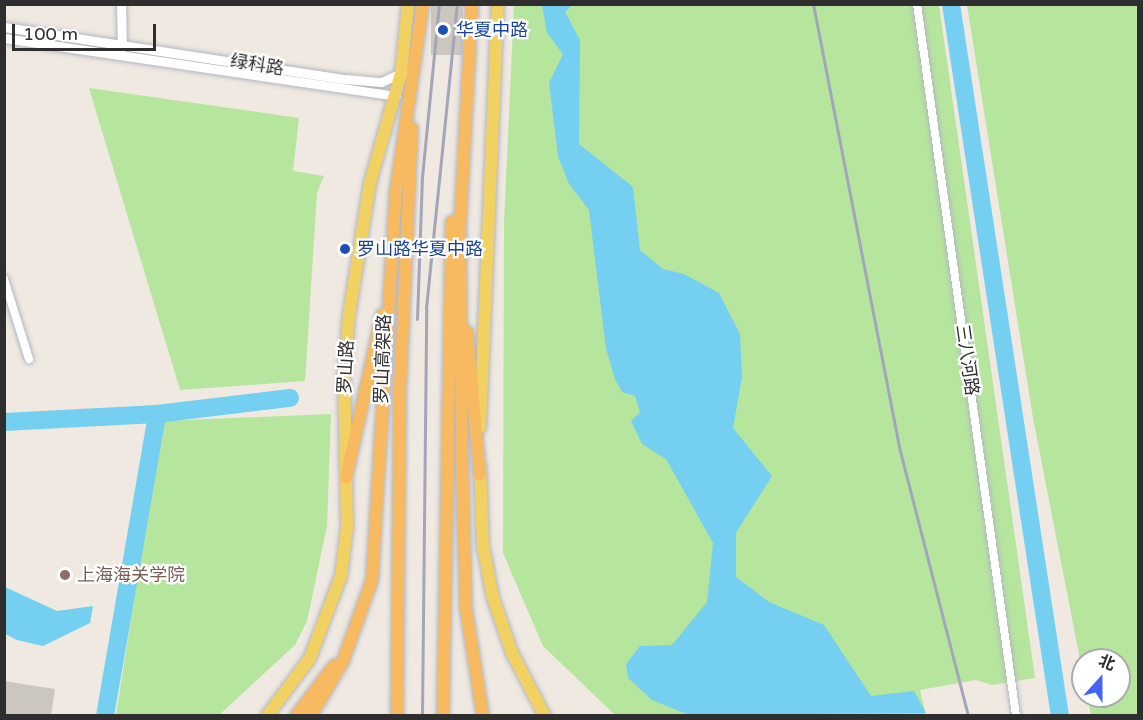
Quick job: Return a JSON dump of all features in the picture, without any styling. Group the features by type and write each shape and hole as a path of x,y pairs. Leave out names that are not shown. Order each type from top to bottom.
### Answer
{"highway":[{"path":"346,478 392,249 424,4"},
{"name":"罗山高架路","path":"397,716 404,260 424,4"},
{"path":"471,4 460,229 469,640 476,687 484,716"},
{"path":"443,716 449,284 471,4"},
{"path":"460,229 480,474"},
{"path":"311,716 317,698 352,641 376,558 392,249"},
{"path":"296,716 317,698"}],"main road":[{"name":"罗山路","path":"267,716 310,658 331,612 345,555 344,372 357,253 370,183 401,73 408,4"},
{"path":"498,4 480,474 493,598 512,653 545,716"}],"street":[{"path":"121,4 122,49"},
{"name":"三八河路","path":"917,4 1016,716"},
{"name":"绿科路","path":"4,27 396,96"},
{"name":"绿科路","path":"4,38 122,49 345,79 381,82 401,73"},
{"path":"4,279 29,359"}],"green space":[{"path":"514,5 939,5 1035,678 992,685 976,680 920,690 926,715 615,715 543,646 503,553 504,222"},
{"path":"967,5 1138,5 1138,715 1091,715 1090,708 1131,708 1131,648 1078,648 1033,418"},
{"path":"89,88 299,118 293,171 324,176 317,193 305,381 180,390"},
{"path":"331,414 327,526 307,621 295,645 219,715 116,715 162,421"}],"water":[{"path":"542,5 572,5 565,12 580,40 579,144 633,187 640,250 663,269 684,274 719,293 740,334 742,377 733,428 772,476 736,533 736,577 769,602 824,625 871,696 914,691 926,713 689,715 652,700 628,678 626,664 640,646 672,645 707,602 713,543 666,459 642,444 631,421 640,412 635,396 622,392 615,379 606,349 589,210 569,184 558,156 549,83 563,54 547,33"},
{"path":"5,587 57,611 93,606 90,623 43,646 17,640 5,634"}],"building":[{"name":"华夏中路","path":"431,4 463,4 463,55 431,55"},
{"path":"4,681 55,689 51,716 4,716"}],"waterway":[{"path":"951,4 1060,716"},
{"path":"4,422 157,414 290,398"},
{"path":"105,716 157,414"}],"railway":[{"path":"417,319 422,177 439,4"},
{"path":"422,716 426,308 457,4"},
{"path":"813,4 899,447 968,716"}],"place":[{"name":"华夏中路","path":"443,30"},
{"name":"罗山路华夏中路","path":"345,249"},
{"name":"上海海关学院","path":"65,575"}]}
